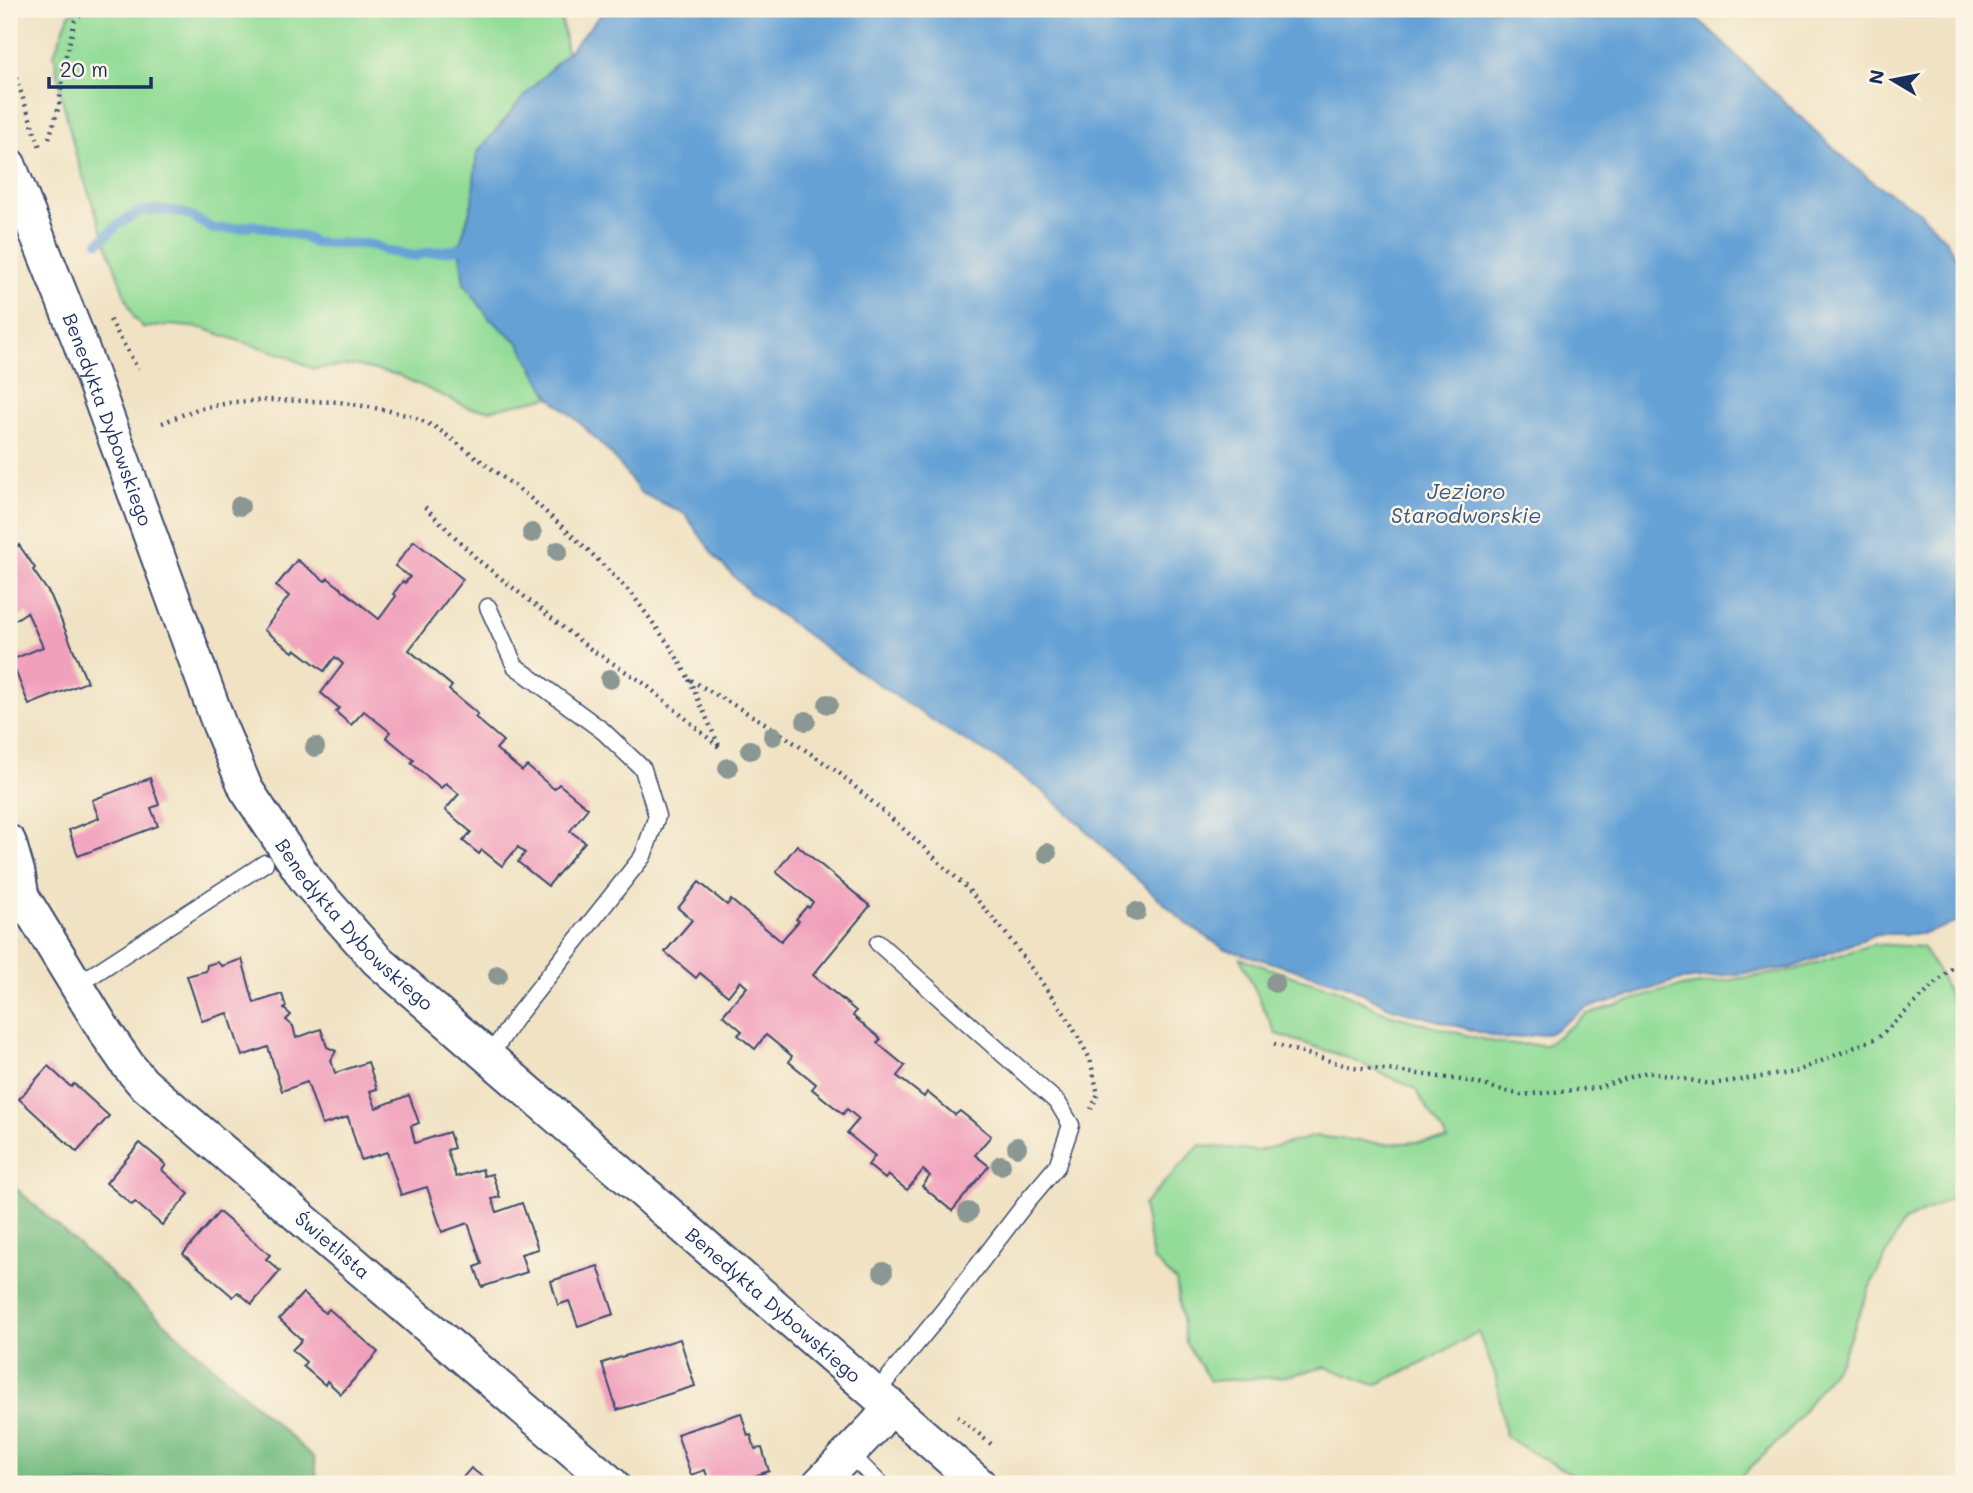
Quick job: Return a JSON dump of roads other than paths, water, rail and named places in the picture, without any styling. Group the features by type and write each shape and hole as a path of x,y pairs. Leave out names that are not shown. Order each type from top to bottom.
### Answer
{"street":[{"name":"Benedykta Dybowskiego","path":"9,165 79,340 219,724 246,789 307,881 377,960 979,1484"},
{"name":"Świetlista","path":"9,842 18,873 15,895 77,985 106,1033 143,1083 612,1484"},
{"path":"819,1484 849,1453 883,1400"}],"lane":[{"path":"488,607 515,666 603,731 643,769 657,816 643,856 516,1017 489,1057"},
{"path":"77,985 265,863"},
{"path":"878,943 1058,1103 1070,1125 1057,1166 1028,1199 960,1289 883,1400"},
{"path":"849,1453 880,1484"}],"water":[{"name":"Jezioro Starodworskie","path":"606,9 1687,9 1831,146 1874,183 1919,211 1946,240 1964,273 1964,920 1923,934 1877,934 1791,968 1674,981 1586,1008 1550,1033 1504,1039 1389,1007 1349,986 1223,948 1186,923 1043,791 1000,760 947,730 846,663 750,593 716,558 685,514 641,493 612,455 550,397 519,343 489,318 464,283 459,248 472,203 477,153 527,93"}],"waterway":[{"path":"99,242 119,224 139,212 157,210 189,215 213,229 253,225 305,237 314,243 365,244 415,256 469,248 459,248"}]}
